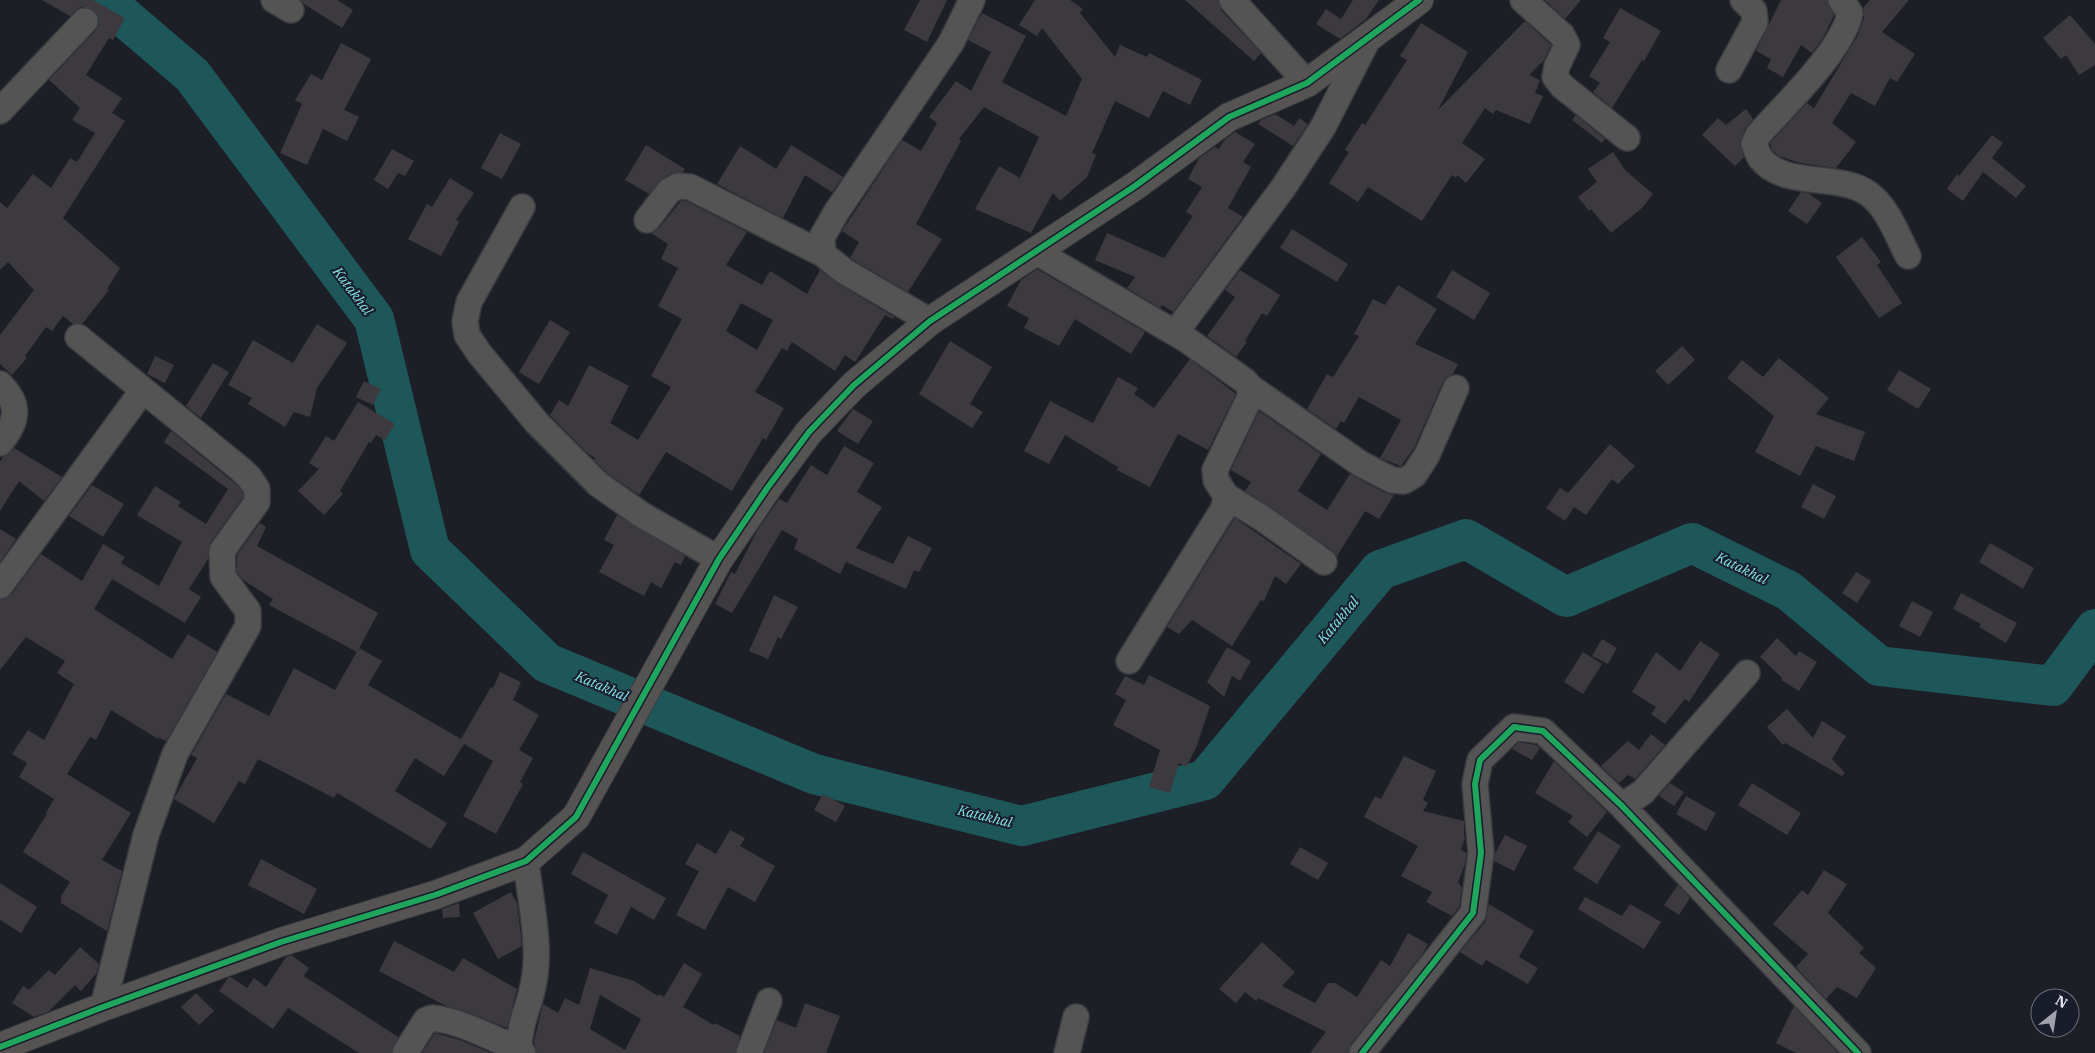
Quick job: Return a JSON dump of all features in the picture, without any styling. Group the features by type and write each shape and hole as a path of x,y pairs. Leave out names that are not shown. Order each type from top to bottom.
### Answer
{"street":[{"path":"822,254 822,237 951,43 972,0"},
{"path":"1232,0 1306,83"},
{"path":"0,1047 281,942 436,895 526,862 576,817 720,559 768,487 809,432 854,385 930,321 1135,186 1228,116 1306,83 1419,0"},
{"path":"1523,0 1562,35 1567,44 1557,66 1555,77 1562,86 1627,138"},
{"path":"1729,70 1755,22 1754,11 1742,0"},
{"path":"1841,0 1850,13 1848,26 1813,76 1758,135 1754,144 1761,158 1772,167 1790,176 1856,186 1870,195 1882,207 1908,256"},
{"path":"0,111 85,21"},
{"path":"1175,333 1284,188 1322,127 1368,39"},
{"path":"647,220 669,191 678,186 690,187 822,254 844,272 930,321"},
{"path":"522,207 469,302 465,321 467,335 479,353 537,423 598,484 642,515 720,559"},
{"path":"1036,251 1175,333 1362,464 1392,480 1404,481 1414,476 1427,455 1456,388"},
{"path":"78,337 249,477 257,489 258,502 222,551 223,577 248,611 248,626 175,754 146,835 103,1007"},
{"path":"0,384 10,394 16,405 14,421 0,443"},
{"path":"1250,387 1250,396 1215,470 1216,480 1226,496 1262,518 1324,562"},
{"path":"0,586 143,390"},
{"path":"1129,661 1224,508 1226,496"},
{"path":"1622,806 1643,792 1747,673"},
{"path":"1362,1053 1473,913 1481,853 1475,784 1480,760 1514,727 1543,731 1622,806 1858,1053"},
{"path":"521,1051 519,1031 534,981 536,950 526,862"},
{"path":"749,1053 769,1001"},
{"path":"1067,1053 1076,1017"},
{"path":"405,1053 426,1020 432,1018 464,1025 521,1051"}],"building":[{"path":"42,0 93,0 125,18 113,40 109,38 86,75 122,98 112,113 125,121 63,218 120,268 107,289 109,290 82,324 73,324 63,316 52,331 46,327 25,356 27,358 12,375 0,364 0,335 34,290 8,262 0,270 0,202 7,208 33,174 51,188 70,158 77,162 95,133 72,120 80,108 49,80 95,31 99,24 99,16 88,7 80,7 70,16"},
{"path":"301,0 337,0 353,10 342,28 304,4"},
{"path":"920,0 947,0 927,42 904,30"},
{"path":"1035,0 1070,0 1083,9 1080,13 1115,57 1120,45 1147,57 1149,53 1202,80 1190,105 1163,91 1149,118 1115,101 1092,153 1096,155 1087,177 1060,201 1053,193 1031,233 975,209 999,166 1020,178 1039,137 984,107 959,139 961,141 916,224 942,239 908,292 850,258 859,242 842,231 902,140 921,151 937,123 929,117 956,81 971,91 991,52 968,40 982,13 1026,36 1002,82 1066,116 1082,79 1042,28 1037,36 1019,25"},
{"path":"1185,0 1218,0 1221,10 1261,53 1254,61"},
{"path":"1353,0 1379,0 1366,19 1340,39 1316,24 1326,9 1341,19"},
{"path":"1545,0 1581,0 1565,19"},
{"path":"1781,0 1827,0 1834,15 1824,36 1812,53 1801,45 1783,77 1767,68 1771,59 1756,51"},
{"path":"1870,0 1909,0 1882,32 1915,54 1897,82 1890,78 1875,106 1851,93 1832,123 1856,142 1836,168 1800,163 1779,156 1772,150 1770,143 1807,103 1814,108 1858,35 1864,18 1863,8"},
{"path":"1620,8 1661,31 1644,61 1642,60 1612,108 1593,92 1600,83 1589,76 1610,42 1603,38"},
{"path":"2070,15 2095,44 2095,65 2079,75 2066,55 2061,59 2043,38"},
{"path":"1525,21 1551,45 1544,60 1529,75 1540,80 1535,93 1543,96 1530,124 1496,110 1493,114 1485,108 1462,143 1485,159 1466,183 1457,175 1456,178 1452,175 1422,221 1368,187 1358,202 1329,183 1349,152 1345,150 1362,123 1365,125 1407,60 1400,56 1421,23 1468,52 1438,110"},
{"path":"341,43 371,59 344,110 359,117 347,141 323,129 307,165 280,153 302,104 295,100 311,74 322,80"},
{"path":"1746,109 1753,119 1745,129 1741,139 1740,144 1744,157 1735,166 1702,135 1718,118 1726,125"},
{"path":"1275,114 1294,126 1299,118 1308,124 1293,146 1258,124 1261,120"},
{"path":"1576,115 1605,139 1602,143 1572,120"},
{"path":"1235,132 1255,144 1243,162 1251,167 1228,208 1243,217 1173,312 1162,305 1160,308 1127,288 1135,277 1095,260 1107,233 1164,258 1193,216 1186,212 1202,187 1188,179 1199,158 1215,147 1219,149 1224,140"},
{"path":"500,133 521,144 502,179 481,168"},
{"path":"1992,135 2003,143 1992,158 2026,186 2016,198 1983,172 1963,201 1947,189 1957,174 1959,176"},
{"path":"646,145 685,169 683,172 672,173 662,179 649,194 625,180"},
{"path":"791,145 843,177 832,192 805,175 783,218 717,184 740,146 776,169"},
{"path":"392,149 414,161 405,176 398,173 388,189 374,180"},
{"path":"1613,152 1625,170 1653,194 1642,208 1611,233 1578,197 1597,182 1588,169"},
{"path":"450,178 474,193 456,220 459,222 441,256 408,239 427,204 432,207"},
{"path":"1801,192 1808,193 1822,203 1807,224 1788,211"},
{"path":"681,201 686,201 747,232 726,265 762,285 770,271 807,294 820,270 837,283 894,317 893,319 885,315 855,362 845,355 835,371 792,342 787,351 782,348 755,392 784,408 766,440 763,438 732,491 666,452 639,495 607,473 594,460 595,458 586,452 550,415 559,400 568,406 589,365 629,386 610,423 638,440 671,387 651,376 682,319 658,306 678,268 661,259 668,244 651,233 658,229","holes":["741,303 773,320 757,350 726,331"]},
{"path":"1292,229 1348,264 1337,282 1280,248"},
{"path":"1862,237 1881,262 1877,265 1902,303 1879,318 1836,257"},
{"path":"1037,269 1145,332 1131,354 1075,319 1059,346 1024,328 1029,318 1007,306 1021,280"},
{"path":"1240,270 1280,295 1267,316 1262,313 1245,341 1247,342 1236,357 1207,336 1235,297 1225,290"},
{"path":"1452,270 1490,293 1474,320 1436,297"},
{"path":"1398,285 1437,309 1415,344 1458,364 1453,374 1443,382 1414,448 1401,466 1380,458 1401,420 1359,397 1344,423 1341,421 1336,429 1307,409 1327,374 1333,377 1359,336 1354,334 1373,299 1385,305"},
{"path":"550,320 570,332 539,384 519,372"},
{"path":"317,324 347,343 317,388 310,417 294,412 285,427 248,404 252,398 228,385 253,340 293,363"},
{"path":"950,341 992,367 970,404 983,412 972,428 919,394"},
{"path":"1682,346 1695,360 1668,385 1655,371"},
{"path":"155,356 174,365 165,383 147,374"},
{"path":"1779,358 1829,398 1816,414 1865,432 1854,461 1816,446 1800,476 1755,452 1774,416 1727,378 1742,360 1763,377"},
{"path":"1190,359 1236,394 1208,450 1178,434 1150,487 1117,470 1118,467 1065,435 1049,464 1024,451 1050,401 1093,423 1118,377 1138,388 1134,394 1154,408"},
{"path":"213,363 229,372 201,418 186,406"},
{"path":"1899,370 1931,389 1918,409 1887,390"},
{"path":"364,381 381,389 373,405 356,397"},
{"path":"358,402 395,424 385,440 376,435 371,443 369,442 340,491 343,494 324,515 298,491 319,469 309,463 326,436 334,441"},
{"path":"853,409 873,421 858,444 837,431"},
{"path":"1259,411 1321,454 1298,491 1327,510 1350,474 1385,493 1394,495 1379,519 1365,511 1337,556 1332,550 1245,491 1251,482 1231,470"},
{"path":"171,431 238,486 243,493 243,497 210,543 208,559 189,589 201,597 185,623 112,579 94,609 172,659 188,634 217,652 166,741 158,737 158,739 111,710 96,740 90,737 67,774 131,813 102,860 122,871 107,931 61,903 61,896 70,882 23,852 47,814 54,799 19,777 27,763 12,754 28,730 44,740 74,684 57,673 65,661 26,637 0,670 0,600 6,599 12,594 41,554 82,581 103,544 125,557 121,563 159,586 182,542 137,515 155,486 181,502 178,506 206,524 228,489 164,442"},
{"path":"1610,444 1635,466 1618,484 1612,479 1586,515 1574,507 1565,521 1546,508 1560,488 1568,493"},
{"path":"844,446 874,463 857,492 882,507 856,548 893,564 908,536 932,548 919,572 914,570 906,589 846,562 840,574 794,549 798,539 782,530 732,613 715,604 731,572 735,574 758,529 779,499 787,503 811,465 827,475"},
{"path":"14,448 62,477 44,501 19,481 0,511 0,462"},
{"path":"1813,484 1836,496 1824,519 1801,507"},
{"path":"92,485 124,504 103,537 69,516"},
{"path":"617,515 685,556 681,565 675,562 661,588 651,582 644,596 599,572 614,545 604,540"},
{"path":"1235,518 1301,564 1286,584 1275,576 1264,601 1261,600 1232,646 1192,620 1179,634 1167,627"},
{"path":"260,523 266,527 257,546 378,613 357,652 269,605 273,599 243,580 237,572 237,555"},
{"path":"0,529 16,539 0,562"},
{"path":"1990,543 2034,568 2023,589 1979,562"},
{"path":"1856,572 1871,581 1857,603 1842,593"},
{"path":"1961,593 2017,623 2006,643 1979,627 1981,624 1953,609"},
{"path":"774,595 798,607 781,639 778,637 768,659 749,651"},
{"path":"1912,601 1933,612 1920,637 1899,626"},
{"path":"1777,638 1796,656 1799,651 1817,662 1799,691 1781,680 1782,678 1760,657"},
{"path":"1602,639 1617,648 1608,664 1592,656"},
{"path":"1700,641 1720,654 1689,702 1685,699 1665,724 1651,714 1656,707 1632,692 1656,652 1680,671"},
{"path":"1227,647 1251,661 1240,681 1232,676 1224,697 1207,682"},
{"path":"359,648 382,661 368,685 461,739 491,687 493,688 500,672 521,682 513,700 539,715 519,750 533,758 520,782 523,784 496,834 463,816 493,761 464,744 444,776 415,758 395,791 447,823 431,849 337,793 334,798 258,759 245,784 239,781 214,823 174,799 197,758 191,755 226,694 269,716 294,668 335,690"},
{"path":"1583,652 1602,664 1583,694 1564,682"},
{"path":"1149,675 1210,706 1196,748 1186,767 1179,763 1170,793 1149,787 1160,750 1113,725 1126,700 1115,694 1125,676 1144,685"},
{"path":"1787,709 1813,738 1822,721 1846,736 1832,759 1845,773 1842,776 1785,743 1783,745 1767,727"},
{"path":"1651,734 1665,745 1635,779 1628,775 1619,783 1601,766 1628,741 1639,750"},
{"path":"1519,742 1536,745 1540,748 1532,760 1512,749"},
{"path":"1404,756 1436,771 1423,800 1428,803 1423,811 1464,821 1465,838 1461,850 1467,853 1458,882 1462,888 1459,907 1452,916 1426,902 1432,892 1401,876 1418,846 1364,817 1375,796 1381,799"},
{"path":"1554,761 1607,812 1587,837 1568,822 1573,816 1535,793"},
{"path":"1670,783 1684,792 1674,806 1659,796"},
{"path":"1752,783 1801,813 1787,835 1738,805"},
{"path":"823,794 845,806 836,822 814,810"},
{"path":"1686,796 1716,813 1706,831 1676,814"},
{"path":"730,830 745,838 740,846 775,866 755,902 728,887 705,930 676,915 699,871 685,864 697,843 716,854"},
{"path":"1598,831 1621,846 1597,884 1573,869"},
{"path":"1505,835 1527,846 1514,871 1494,861 1495,854"},
{"path":"1300,847 1328,863 1318,880 1290,864"},
{"path":"583,852 666,898 654,920 631,907 617,935 594,923 608,895 571,874"},
{"path":"261,859 317,889 304,914 248,885"},
{"path":"1824,870 1847,884 1828,913 1864,948 1859,953 1876,968 1857,998 1837,987 1826,999 1796,967 1808,954 1773,924 1802,890 1808,895"},
{"path":"0,883 37,907 21,933 0,920"},
{"path":"1678,885 1690,898 1679,915 1664,905"},
{"path":"511,892 517,903 522,946 498,959 473,913"},
{"path":"1585,897 1622,916 1630,904 1661,922 1644,949 1578,909"},
{"path":"459,903 460,917 443,918 442,909"},
{"path":"1489,904 1534,931 1519,957 1538,968 1528,984 1486,960 1482,966 1460,952 1485,922"},
{"path":"1408,933 1428,944 1423,953 1351,1044 1348,1053 1310,1053 1326,1032 1258,998 1256,1001 1245,992 1236,1003 1219,989 1262,942 1295,972 1282,986 1315,1003 1328,983 1335,983 1357,997 1381,960 1390,966"},
{"path":"394,941 454,972 463,958 517,989 507,1028 444,1005 379,971"},
{"path":"80,947 99,964 96,974 81,991 75,985 48,1012 34,1017 12,1003 23,986 29,990 49,970 55,975"},
{"path":"291,955 309,968 304,976 398,1037 391,1053 359,1053 288,1008 273,1029 219,991 228,978 231,977 247,988 254,978 266,987 286,957"},
{"path":"684,963 702,974 683,1007 714,1025 715,1023 740,1036 735,1053 537,1053 534,1041 543,1004 558,1013 565,998 579,1005 590,968 634,981 658,996 659,994 664,997","holes":["600,995 641,1019 625,1050 590,1029"]},
{"path":"196,993 214,1011 199,1025 181,1007"},
{"path":"805,1003 840,1016 826,1053 764,1053 777,1020 796,1028"},
{"path":"1794,1006 1838,1053 1796,1053 1776,1043"},
{"path":"435,1033 460,1040 491,1053 422,1053"}],"waterway":[{"name":"Katakhal","path":"104,0 192,75 374,319 430,550 547,663 814,774 1022,826 1205,780 1380,570 1466,539 1566,597 1692,543 1789,591 1879,666 2053,686 2095,629"}],"cycle path":[{"path":"0,1047 281,942 435,895 526,861 576,817 719,559 768,487 809,432 854,385 930,321 1135,186 1229,117 1307,83 1419,0"},
{"path":"1362,1053 1473,913 1481,853 1475,784 1480,760 1514,727 1543,731 1622,806 1858,1053"}]}
